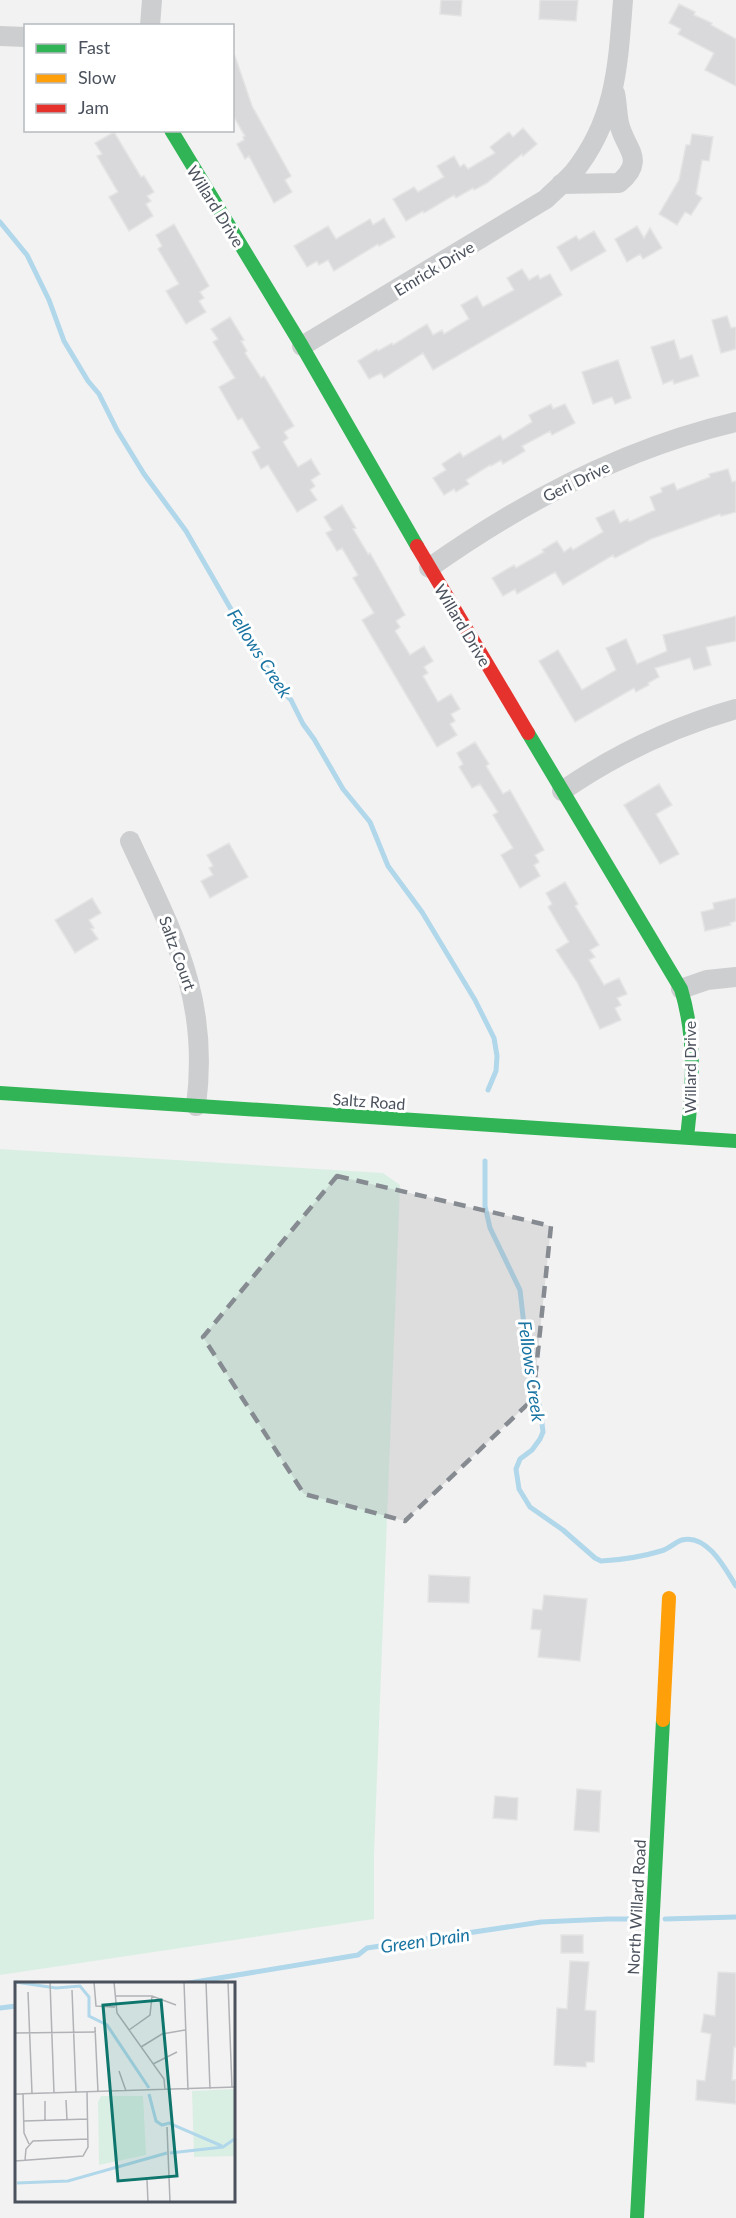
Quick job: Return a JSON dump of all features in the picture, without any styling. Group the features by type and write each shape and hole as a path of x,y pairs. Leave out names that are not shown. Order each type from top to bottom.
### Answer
{"street":[{"path":"150,24 152,0"},
{"name":"Emrick Drive","path":"303,345 546,199 572,174 591,147 603,123 614,89 623,0"},
{"path":"0,36 24,37"},
{"name":"Emrick Drive","path":"561,184 619,183 632,167 633,153 619,123 614,89"},
{"name":"Willard Drive","path":"172,132 303,345 429,568 681,989 689,1013 693,1044 691,1104 687,1137"},
{"name":"Geri Drive","path":"429,568 499,520 560,487 677,438 736,422"},
{"path":"562,791 597,768 652,738 736,709"},
{"name":"Saltz Court","path":"130,841 176,942 193,994 200,1049 196,1107"},
{"path":"681,989 707,980 736,977"},
{"name":"Saltz Road","path":"0,1093 736,1141"},
{"name":"North Willard Road","path":"637,2218 669,1598"}],"highlighted area":[{"path":"337,1176 551,1226 533,1399 405,1521 304,1494 203,1337"}],"green space":[{"path":"0,1149 383,1173 400,1185 374,1855 374,1919 0,1975"}],"building":[{"path":"441,0 462,0 461,16 440,14"},
{"path":"540,0 578,0 576,21 539,19"},
{"path":"679,4 736,39 736,86 705,70 714,53 678,34 681,29 669,23"},
{"path":"234,56 252,106 291,176 285,180 292,192 274,203 249,156 245,159 237,144 244,140 245,136 234,117"},
{"path":"523,128 537,144 523,156 522,154 487,183 456,198 454,195 406,221 393,199 414,187 418,192 444,177 437,166 454,156 460,167 464,164 468,169 495,153 490,147 509,132 513,137"},
{"path":"114,132 141,177 144,176 154,192 147,196 151,201 146,204 153,216 129,231 109,197 118,192 97,156 102,154 95,143"},
{"path":"692,134 713,137 709,161 702,160 696,194 702,198 691,215 685,212 677,225 659,214 679,180 686,145 690,145"},
{"path":"384,218 395,237 379,246 378,244 334,271 328,260 319,265 317,261 307,267 294,246 328,226 336,239 370,219 373,225"},
{"path":"174,224 209,286 200,292 204,298 199,301 206,312 186,324 166,291 179,284 158,249 162,246 156,235"},
{"path":"637,226 644,238 650,228 662,248 643,259 640,254 627,262 615,239"},
{"path":"594,231 606,251 571,271 557,247 576,236 579,240"},
{"path":"522,269 529,280 538,275 540,279 550,274 562,295 433,370 423,353 384,378 381,373 369,379 358,361 377,349 378,351 392,343 393,345 427,324 433,335 442,330 444,334 469,319 461,305 477,296 483,307 514,290 507,278"},
{"path":"727,316 731,328 736,327 736,349 721,353 712,320"},
{"path":"230,317 244,340 241,341 247,351 245,353 261,378 264,376 294,426 284,432 288,438 283,442 298,467 311,459 320,474 311,480 315,486 310,490 317,500 297,512 268,465 261,469 252,452 260,448 242,418 238,420 219,387 235,378 213,342 218,339 211,329"},
{"path":"674,340 680,359 692,355 699,376 674,384 673,380 663,384 651,347"},
{"path":"618,360 631,398 615,404 612,397 593,404 582,372"},
{"path":"551,404 553,409 565,404 575,423 552,435 550,431 522,446 525,451 503,464 501,460 490,465 466,480 469,484 456,492 454,489 444,495 433,478 446,470 442,464 460,452 463,457 500,435 503,440 532,422 529,415"},
{"path":"728,469 732,482 736,481 736,512 721,516 720,514 651,539 615,558 613,555 563,585 555,572 517,594 515,589 503,596 492,578 514,565 516,568 544,552 542,550 557,541 564,552 571,547 573,550 603,532 596,518 614,510 620,523 628,519 629,522 655,510 650,497 662,492 661,488 674,483 677,490 710,477 709,474"},
{"path":"342,505 356,528 353,529 368,554 370,553 405,615 396,621 400,627 395,631 410,655 424,646 433,661 424,667 428,673 423,676 438,702 451,694 460,709 451,714 455,721 450,724 457,735 437,747 362,620 374,613 353,578 358,575 342,548 337,551 326,533 332,530 324,517"},
{"path":"736,616 736,641 706,647 711,665 694,670 690,658 655,668 659,677 648,683 649,685 636,692 634,688 575,722 539,661 558,650 582,690 616,670 606,648 626,639 637,664 667,651 663,635"},
{"path":"475,742 489,764 486,766 503,794 510,790 544,850 535,855 539,862 534,865 540,876 520,888 501,855 513,848 493,815 498,812 480,784 472,788 459,767 463,764 457,753"},
{"path":"659,784 672,805 656,814 679,854 660,864 624,805"},
{"path":"229,843 248,877 210,898 201,881 213,875 209,868 213,866 207,855"},
{"path":"565,882 578,904 575,906 599,945 590,950 595,957 589,960 604,985 619,978 627,994 617,998 621,1005 615,1008 621,1020 600,1029 577,982 556,950 569,942 548,907 552,904 546,893"},
{"path":"92,898 101,913 89,920 94,928 91,929 98,939 75,953 55,920"},
{"path":"736,898 736,921 730,923 731,925 705,931 701,912 714,909 713,903"},
{"path":"429,1575 470,1577 469,1603 428,1602"},
{"path":"544,1595 587,1599 580,1661 538,1657 541,1630 531,1629 533,1609 542,1610"},
{"path":"577,1789 601,1791 599,1832 574,1830"},
{"path":"495,1796 518,1798 517,1820 493,1818"},
{"path":"561,1935 583,1935 583,1953 561,1953"},
{"path":"570,1961 589,1962 585,2010 596,2011 594,2062 586,2062 586,2067 554,2065 557,2008 567,2009"},
{"path":"718,1972 736,1973 736,2047 734,2047 732,2080 736,2080 736,2104 696,2100 697,2080 705,2081 711,2034 701,2032 704,2014 715,2016"}],"waterway":[{"name":"Fellows Creek","path":"0,222 27,255 49,300 64,341 88,381 99,394 117,430 144,474 186,531 247,637 282,691 291,700 343,789 370,822 388,866 422,912 475,1000 494,1038 497,1056 496,1071 488,1090"},
{"name":"Fellows Creek","path":"485,1161 485,1206 490,1228 520,1290 525,1334 543,1432 532,1450 520,1459 516,1469 519,1489 530,1507 601,1561 646,1555 664,1550 682,1540 691,1539 700,1542 715,1554 736,1586"},
{"name":"Green Drain","path":"665,1919 736,1917"},
{"name":"Green Drain","path":"195,1982 358,1955 367,1948 541,1922 635,1919"},
{"name":"Green Drain","path":"0,2008 15,2006"}],"traffic: fast":[{"path":"172,132 302,346 417,546"},
{"path":"528,733 681,989 689,1026 692,1062 687,1137"},
{"path":"0,1093 736,1141"},
{"path":"637,2218 663,1720"}],"traffic: slow":[{"path":"663,1720 669,1598"}],"traffic: jam":[{"path":"417,546 528,733"}]}
